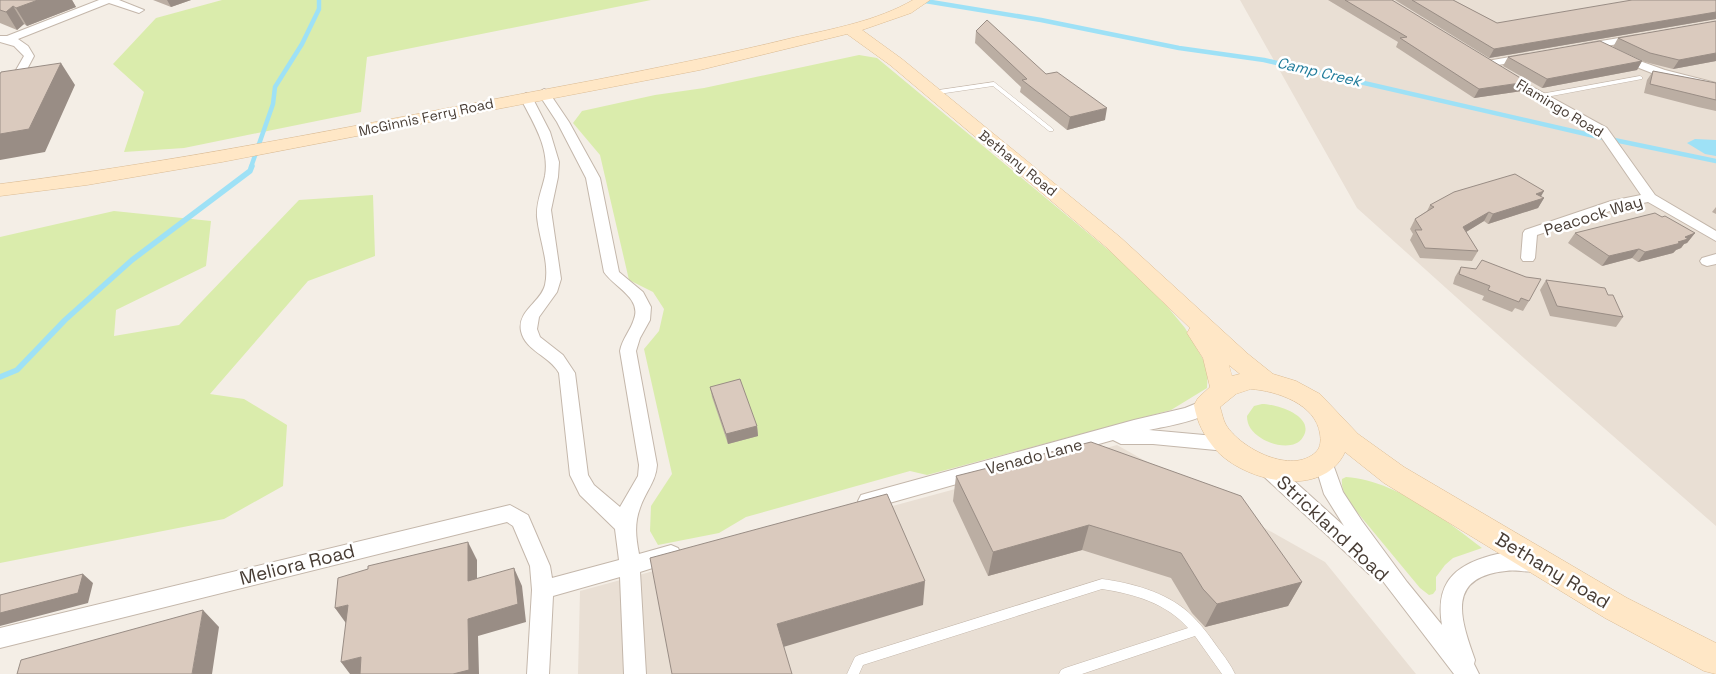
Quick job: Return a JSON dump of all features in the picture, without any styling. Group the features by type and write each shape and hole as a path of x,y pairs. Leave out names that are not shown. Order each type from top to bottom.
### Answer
{"street":[{"path":"5,39 108,0 138,10"},
{"name":"McGinnis Ferry Road","path":"0,190 87,179 328,137 544,93 700,65 850,29 906,10 923,0"},
{"name":"Bethany Road","path":"850,29 896,62 1099,230 1265,381"},
{"path":"1568,50 1651,35"},
{"path":"0,109 29,56 26,48 5,39"},
{"path":"1596,45 1640,66 1716,86"},
{"name":"Flamingo Road","path":"1541,54 1483,61 1603,131 1650,198 1716,237"},
{"path":"544,93 563,122 593,178 612,272 618,280 636,294 644,310 644,316 628,345 628,351 648,465 646,476 630,507 624,527"},
{"path":"526,97 546,138 552,164 543,213 553,282 549,294 529,321 530,336 535,342 562,362 567,373 579,475 584,488 617,515 624,527 629,565 635,674"},
{"name":"Peacock Way","path":"1528,258 1530,234 1616,204 1650,198"},
{"name":"Bethany Road","path":"1181,304 1215,358 1215,396"},
{"path":"1265,381 1292,389 1308,398 1322,410 1331,423 1335,436 1334,448 1327,458 1316,466 1301,470 1266,467 1251,461 1226,444 1216,433 1211,421 1215,396 1238,382 1265,381"},
{"name":"Venado Lane","path":"851,505 1134,427 1189,414 1215,396"},
{"name":"Bethany Road","path":"1331,423 1349,441 1394,475 1616,608 1716,660"},
{"name":"Venado Lane","path":"1092,440 1153,437 1226,444"},
{"name":"Bethany Road","path":"1327,458 1368,464 1394,475"},
{"name":"Strickland Road","path":"1327,458 1334,494 1400,589 1469,674"},
{"name":"Strickland Road","path":"1266,467 1400,589"},
{"name":"Meliora Road","path":"0,638 510,513 521,521 540,566 543,590 538,674"},
{"path":"543,590 687,550"},
{"name":"Strickland Road","path":"1469,674 1456,638 1450,600 1452,589 1464,576 1483,566 1504,562 1528,562 1561,575"}],"lane":[{"path":"1542,96 1640,78"},
{"path":"932,93 994,84 1051,130"},
{"path":"852,674 859,661 1102,584 1126,587 1176,609 1197,630 1230,674"},
{"path":"1065,674 1197,630"}],"shaded area":[{"path":"1240,0 1716,0 1716,526 1525,359 1357,208"},
{"path":"1117,445 1325,562 1416,674 578,674 580,591"}],"green space":[{"path":"222,0 651,0 367,57 361,112 184,148 124,152 144,92 113,64 156,18"},
{"path":"859,55 877,58 1147,282 1185,328 1208,368 1207,388 1171,410 927,475 910,471 746,517 719,533 658,545 650,531 651,506 672,474 644,349 659,331 664,309 653,292 629,280 600,155 573,123 582,111 655,95 704,88"},
{"path":"373,195 375,256 308,281 210,394 244,399 287,425 283,486 224,519 0,563 0,237 114,211 211,221 206,266 116,310 114,336 179,325 299,200"},
{"path":"1262,404 1285,409 1299,417 1304,423 1306,430 1303,437 1294,444 1283,445 1265,441 1258,436 1249,426 1247,416 1254,406"},
{"path":"1346,477 1382,485 1400,493 1435,514 1482,548 1453,558 1445,565 1436,577 1436,590 1433,594 1429,595 1420,588 1352,506 1342,487 1342,479"}],"water":[{"path":"1695,139 1716,140 1716,156 1705,154 1687,143"}],"building":[{"path":"0,0 38,0 16,8 13,6 6,12 0,10"},
{"path":"1345,0 1392,0 1527,82 1479,89 1400,38 1407,37"},
{"path":"1412,0 1453,0 1497,23 1632,0 1716,0 1716,12 1494,49"},
{"path":"987,20 1046,74 1057,72 1107,108 1070,117 1022,80 1027,79 976,31"},
{"path":"1716,21 1716,53 1679,60 1650,53 1618,38"},
{"path":"1600,41 1642,61 1547,79 1508,57"},
{"path":"61,63 29,129 0,134 1,72"},
{"path":"1653,71 1716,83 1716,100 1650,84"},
{"path":"1515,174 1544,191 1536,194 1544,198 1493,214 1489,212 1463,227 1478,251 1425,248 1415,230 1422,230 1415,219 1434,207 1430,205 1454,192"},
{"path":"1655,213 1662,217 1665,216 1695,233 1685,237 1688,239 1678,242 1681,243 1645,252 1639,249 1609,256 1575,233"},
{"path":"1482,260 1526,277 1541,279 1529,301 1521,298 1519,302 1488,290 1490,286 1459,274 1461,267 1476,269"},
{"path":"1546,280 1605,288 1608,295 1613,295 1623,317 1557,306"},
{"path":"740,379 757,426 726,434 710,387"},
{"path":"1091,442 1241,496 1302,582 1217,604 1203,589 1181,553 1089,525 993,552 956,476"},
{"path":"887,494 925,581 777,624 792,674 672,674 650,558"},
{"path":"468,542 468,581 514,568 518,604 468,619 469,670 453,674 360,674 361,657 341,662 348,605 335,608 338,578 368,569 368,566"},
{"path":"83,574 78,593 0,613 0,595"},
{"path":"203,610 192,674 17,674 21,660"}],"waterway":[{"path":"251,167 273,104 275,87 302,44 319,9 319,0"},
{"name":"Camp Creek","path":"919,0 1041,20 1179,48 1264,60 1590,135 1716,161"},
{"path":"0,377 17,370 65,320 132,260 250,171 252,166"}]}
